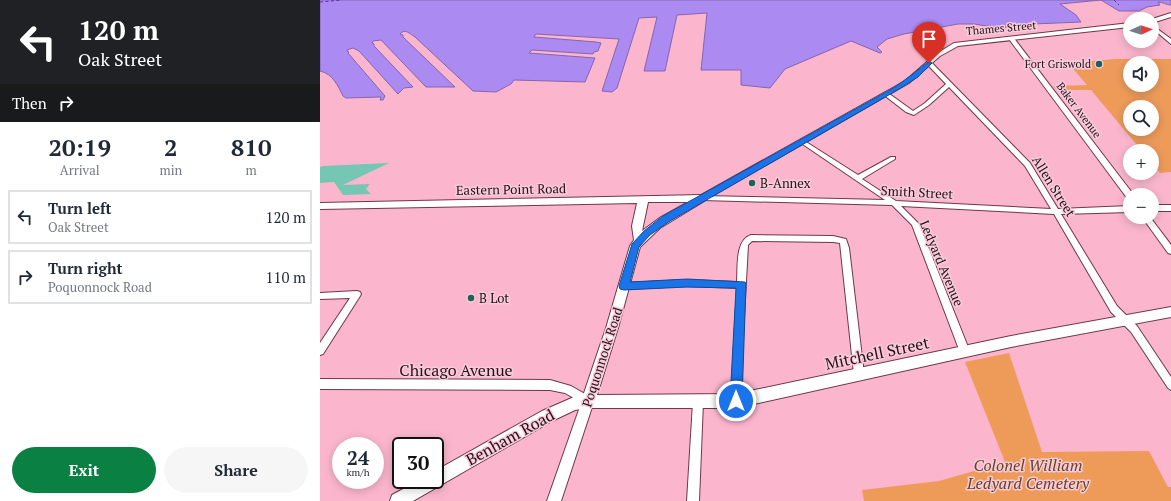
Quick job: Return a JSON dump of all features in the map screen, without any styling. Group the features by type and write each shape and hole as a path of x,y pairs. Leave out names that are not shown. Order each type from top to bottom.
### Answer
{"main road":[{"name":"Eastern Point Road","path":"320,206 702,198"},
{"name":"Poquonnock Road","path":"588,401 612,328 632,255 639,240 655,226 702,198"},
{"path":"639,240 637,235 637,227 643,200"},
{"name":"Mitchell Street","path":"588,401 736,401 1123,319 1171,312"},
{"name":"Benham Road","path":"444,475 547,416 567,406 588,401"},
{"name":"Benham Road","path":"398,501 419,489"}],"street":[{"path":"1159,19 1171,15"},
{"name":"Thames Street","path":"702,198 907,82 950,46 959,43 1123,26"},
{"path":"1159,32 1171,42"},
{"name":"Baker Avenue","path":"1011,38 1124,188"},
{"name":"Allen Street","path":"929,63 1024,160 1057,212 1114,309 1134,329 1171,385"},
{"path":"886,94 908,111 914,112 927,104 949,84"},
{"name":"Ledyard Avenue","path":"803,142 894,203 915,224 965,352"},
{"path":"858,178 893,158"},
{"name":"Smith Street","path":"702,198 894,203 1057,212 1123,209"},
{"path":"1159,208 1171,208"},
{"path":"1151,224 1171,251"},
{"path":"736,401 744,245 747,240 754,238 825,238 840,239 842,241 845,248 859,374"},
{"path":"624,286 687,283 741,284"},
{"path":"320,296 357,294 320,351"},
{"name":"Chicago Avenue","path":"320,384 550,386 567,389 588,401"},
{"name":"Poquonnock Road","path":"554,501 588,401"},
{"path":"692,501 698,402"}],"green space":[{"path":"1123,59 1123,92 1159,92 1159,59 1171,59 1171,172 1160,173 1159,172 1159,144 1136,144 1129,136 1159,136 1159,100 1123,100 1123,128 1091,90 1057,90 1053,86 1087,85 1068,63"},
{"name":"Colonel William Ledyard Cemetery","path":"1009,353 1042,452 1149,451 1168,487 1171,487 1171,501 864,501 862,490 939,481 1005,462 965,362"}],"shaded area":[{"path":"320,0 1101,0 1060,4 1076,15 1081,22 1033,24 999,28 974,24 958,24 904,34 887,39 877,47 882,52 880,53 851,41 785,69 770,88 741,85 741,70 701,70 707,13 677,15 665,71 644,71 657,17 639,18 617,88 612,92 602,91 619,39 536,34 534,37 601,43 598,51 594,52 593,54 532,50 529,53 595,58 585,82 514,80 511,84 496,92 473,91 415,37 408,32 402,32 400,34 403,35 403,37 455,87 426,87 381,40 373,41 372,43 374,46 413,87 404,88 398,94 359,51 353,48 347,50 385,96 383,100 380,100 381,97 346,98 343,96 332,78 320,71"},
{"path":"1101,0 1171,0 1171,5 1158,2 1160,5 1147,7 1139,11 1119,11"}],"building":[{"path":"389,163 343,185 370,184 366,189 371,194 343,195 334,182 320,183 320,167 323,166"}],"ferry route":[{"path":"320,2 342,0"},
{"path":"1114,0 1119,5"}],"place":[{"name":"Fort Griswold","path":"1099,64"},
{"name":"B-Annex","path":"752,183"},
{"name":"B Lot","path":"471,298"}],"route":[{"path":"736,401 735,390 741,284 687,283 624,286 635,246 639,240 666,218 723,188 897,88 916,76 929,63"}]}
